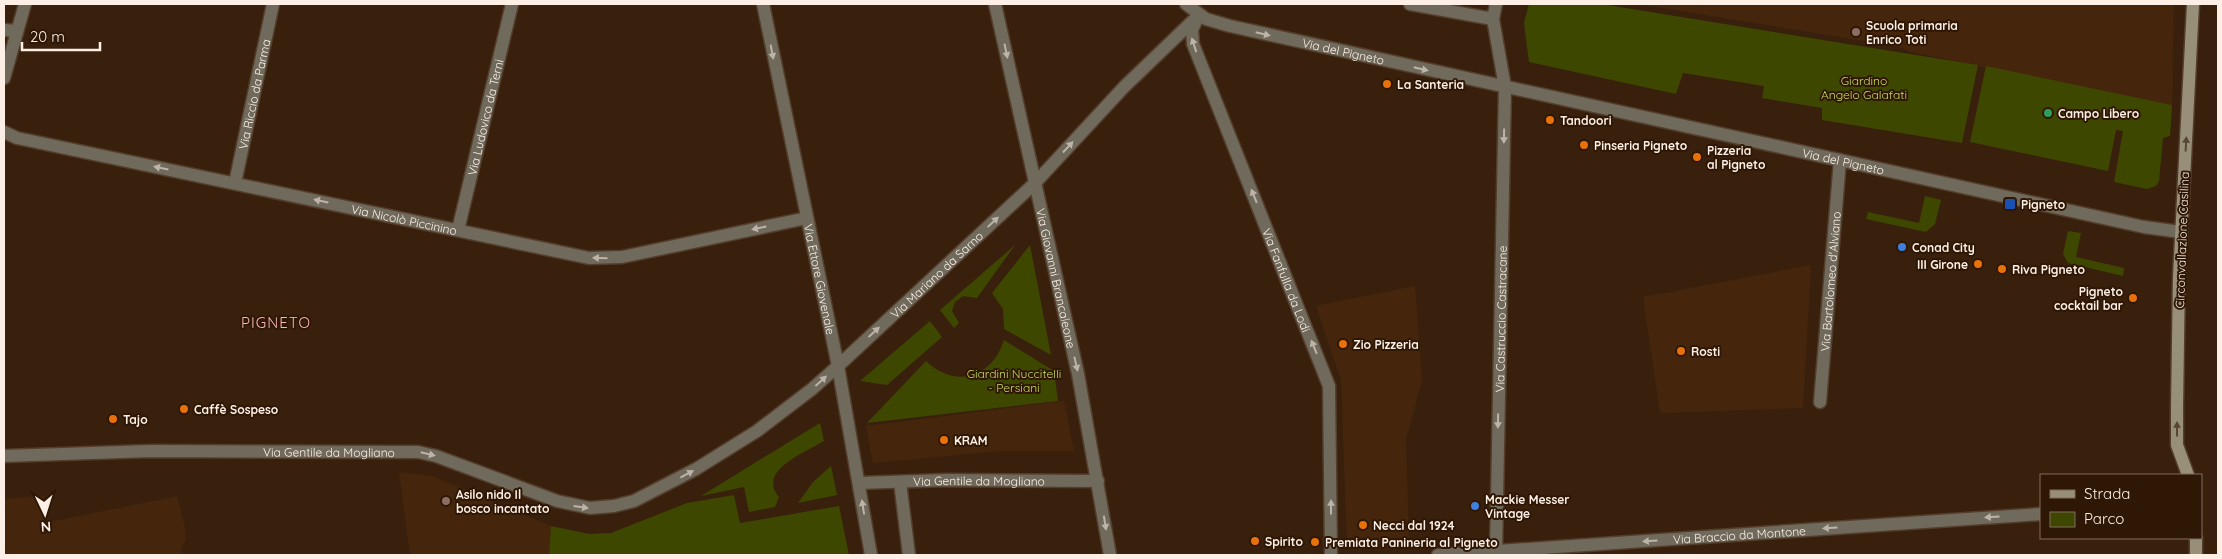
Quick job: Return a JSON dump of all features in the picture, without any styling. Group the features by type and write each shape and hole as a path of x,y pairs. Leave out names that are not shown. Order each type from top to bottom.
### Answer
{"main road":[{"name":"Circonvallazione Casilina","path":"2188,474 2180,454 2177,435 2181,232 2193,4"},
{"path":"2196,539 2196,555"}],"street":[{"path":"4,78 10,30 25,4"},
{"name":"Via Riccio da Parma","path":"235,183 273,4"},
{"name":"Via Ludovico da Terni","path":"458,230 512,4"},
{"name":"Via Ettore Giovenale","path":"763,4 838,366 871,555"},
{"name":"Via Giovanni Brancaleone","path":"996,4 1078,374 1110,555"},
{"name":"Via del Pigneto","path":"1186,4 1199,14 1230,26 2145,228 2181,232"},
{"path":"1410,4 1492,19"},
{"path":"1496,4 1492,19 1505,87"},
{"name":"Via Mariano da Sarno","path":"644,497 741,442 812,389 1035,183 1124,87 1199,14"},
{"name":"Via Fanfulla da Lodi","path":"1199,14 1192,30 1193,44 1329,386 1331,555"},
{"name":"Via Castruccio Castracane","path":"1496,551 1505,87"},
{"name":"Via Nicolò Piccinino","path":"4,132 17,138 604,259 622,257 807,218"},
{"name":"Via Bartolomeo d'Alviano","path":"1820,402 1840,160"},
{"name":"Via Gentile da Mogliano","path":"4,456 150,451 430,454 575,506 590,508 614,506 644,497"},
{"name":"Via Gentile da Mogliano","path":"859,484 1098,481"},
{"path":"900,482 909,555"},
{"name":"Via Braccio da Montone","path":"1438,555 2040,514"}],"shaded area":[{"path":"1638,4 2174,4 2172,105 1910,52 1901,47"},
{"path":"1811,265 1803,408 1660,413 1643,297"},
{"path":"1415,286 1422,380 1406,440 1409,543 1347,544 1341,380 1316,306"},
{"path":"1064,401 1074,451 998,451 873,463 866,426"},
{"name":"Asilo nido Il bosco incantato","path":"399,472 432,476 551,526 549,555 410,555"},
{"path":"44,496 49,522 177,496 186,532 185,541 180,549 184,555 4,555 4,499"}],"green space":[{"name":"Giardino Angelo Galafati","path":"1529,4 1601,4 1978,65 1962,143 1822,120 1822,108 1762,98 1764,86 1683,73 1676,94 1529,62 1524,23"},
{"name":"Campo Libero","path":"1986,66 2172,105 2170,136 2163,138 2159,181 2156,186 2147,189 2114,182 2123,131 2116,130 2108,171 1970,142"},
{"path":"1925,196 1941,200 1935,224 1926,232 1866,219 1868,212 1919,223"},
{"path":"2068,231 2081,233 2076,257 2124,268 2123,276 2068,263 2063,254"},
{"path":"1015,245 977,298 963,296 955,302 952,311 959,323 954,328 940,310"},
{"name":"Giardini Nuccitelli - Persiani","path":"1030,245 1051,355 1004,329 1003,309 992,293"},
{"path":"930,321 942,337 887,385 860,381"},
{"name":"Giardini Nuccitelli - Persiani","path":"1004,340 1054,371 1058,401 867,423 926,361 937,370 949,375 960,377 971,375 982,371 991,363"},
{"path":"820,423 824,441 786,463 778,471 774,479 774,488 779,497 775,507 749,512 744,487 701,496"},
{"path":"831,466 837,495 798,503 813,482"},
{"path":"734,495 740,523 839,506 849,555 549,555 551,526 589,534 611,533 687,503"}],"place":[{"name":"Scuola primaria Enrico Toti","path":"1856,32"},
{"name":"La Santeria","path":"1387,84"},
{"name":"Campo Libero","path":"2048,113"},
{"name":"Tandoori","path":"1550,120"},
{"name":"Pinseria Pigneto","path":"1584,145"},
{"name":"Pizzeria al Pigneto","path":"1697,157"},
{"name":"Pigneto","path":"2010,204"},
{"name":"Conad City","path":"1902,247"},
{"name":"III Girone","path":"1978,264"},
{"name":"Riva Pigneto","path":"2002,269"},
{"name":"Pigneto cocktail bar","path":"2133,298"},
{"name":"Zio Pizzeria","path":"1343,344"},
{"name":"Rosti","path":"1681,351"},
{"name":"Caffè Sospeso","path":"184,409"},
{"name":"Tajo","path":"113,419"},
{"name":"KRAM","path":"944,440"},
{"name":"Asilo nido Il bosco incantato","path":"446,501"},
{"name":"Mackie Messer Vintage","path":"1475,506"},
{"name":"Necci dal 1924","path":"1363,525"},
{"name":"Spirito","path":"1255,541"},
{"name":"Premiata Panineria al Pigneto","path":"1315,542"}],"district":[{"name":"PIGNETO","path":"276,322"}]}
